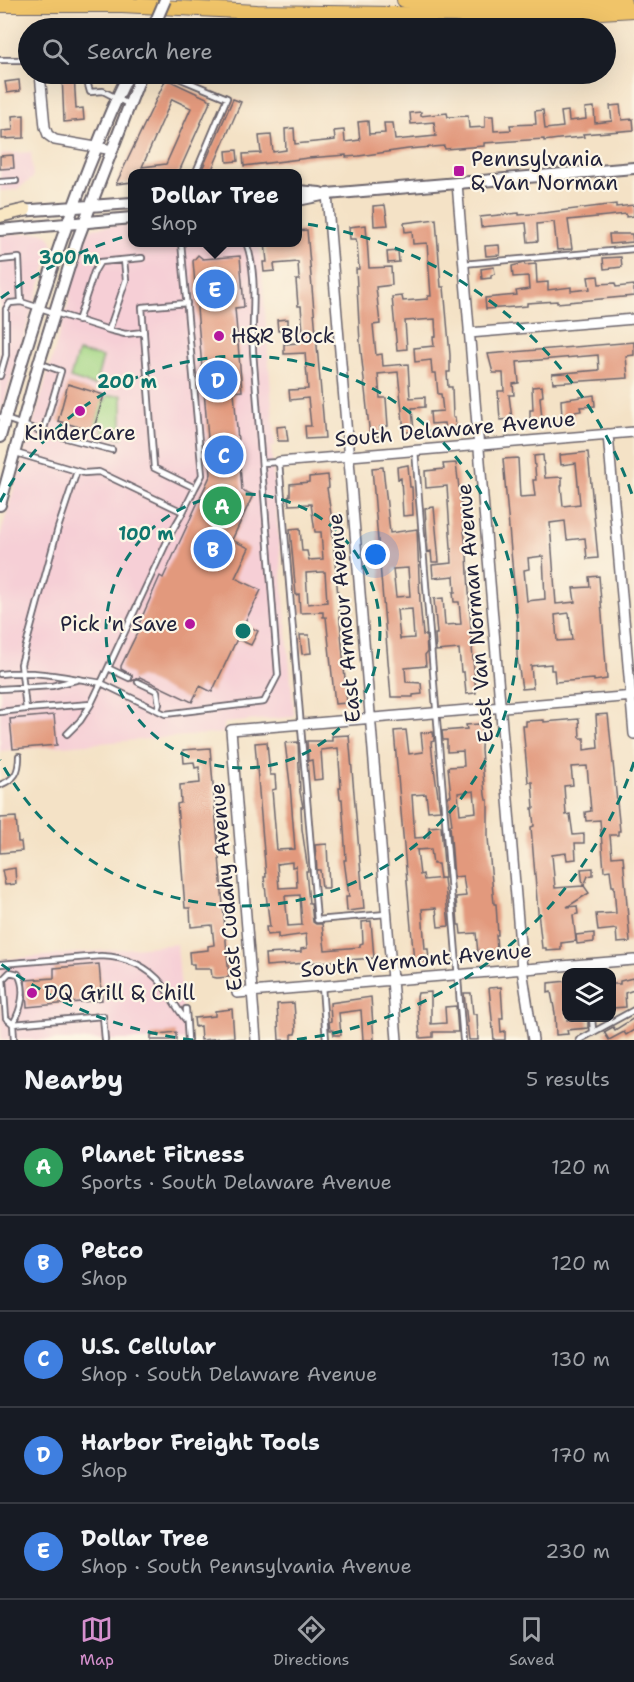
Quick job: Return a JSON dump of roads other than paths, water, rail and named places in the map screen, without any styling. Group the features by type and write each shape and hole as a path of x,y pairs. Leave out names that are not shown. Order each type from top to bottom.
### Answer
{"main road":[{"path":"404,0 509,3 634,2"},
{"path":"0,5 122,5 257,12 533,16 634,10"},
{"path":"0,216 25,210"}],"street":[{"path":"157,18 165,0"},
{"path":"41,84 45,127 48,135 55,140 113,150"},
{"path":"0,437 3,418 67,224 124,84"},
{"path":"0,506 54,314 84,223 138,84"},
{"path":"302,199 327,194 634,168"},
{"name":"East Van Norman Avenue","path":"457,183 522,969 533,1040"},
{"path":"302,192 327,194"},
{"name":"East Armour Avenue","path":"327,194 397,1040"},
{"path":"0,212 128,203"},
{"path":"0,230 128,218"},
{"path":"469,333 634,319"},
{"name":"South Delaware Avenue","path":"279,462 634,432"},
{"path":"608,434 634,734"},
{"path":"300,724 632,696"},
{"name":"East Cudahy Avenue","path":"256,1040 231,730 300,724"},
{"name":"South Vermont Avenue","path":"587,968 634,960"},
{"name":"South Vermont Avenue","path":"237,993 522,969 562,968"}],"lane":[{"path":"0,60 18,60"},
{"path":"88,84 90,92 103,92 130,104"},
{"path":"193,84 227,98 197,169"},
{"path":"0,182 16,181"},
{"path":"68,734 91,704 171,533 202,475 181,247"},
{"path":"0,674 22,671 101,682 165,714 264,702 278,675 252,340 254,279 252,259 248,247"},
{"path":"464,264 634,249"},
{"path":"0,260 19,258 21,302"},
{"path":"78,321 94,272 100,262 142,258"},
{"path":"109,330 126,280 124,260"},
{"path":"0,376 8,341 6,309 9,303 21,302 125,334 144,332"},
{"path":"187,303 142,307 153,468 195,488"},
{"path":"39,363 61,371 43,432"},
{"path":"3,418 43,432 112,450"},
{"path":"415,450 463,1040"},
{"path":"14,452 84,473 99,472 183,512"},
{"path":"262,463 279,462 317,920 386,914"},
{"path":"26,709 21,664 52,550 77,471"},
{"path":"108,668 129,678"},
{"path":"0,689 52,686 78,679"},
{"path":"138,682 157,691 159,704 157,710"},
{"path":"0,712 91,704"},
{"path":"0,785 12,780 18,772 19,756"},
{"path":"0,964 101,956 115,956 131,960 145,968 161,983 177,1010 186,1020"},
{"path":"14,1040 13,1024 18,1016 23,996 22,981 14,972 3,979 6,1018 13,1024 103,1016 105,1040"},
{"path":"322,986 326,1040"},
{"path":"186,1009 188,1040"},
{"path":"579,1040 634,1010"},
{"path":"592,1022 593,1031"}],"place":[{"name":"Pennsylvania & Van Norman","path":"459,171"},
{"name":"Dollar Tree","path":"215,289"},
{"name":"H&R Block","path":"219,336"},
{"name":"Harbor Freight Tools","path":"218,380"},
{"name":"KinderCare","path":"80,411"},
{"name":"U.S. Cellular","path":"224,455"},
{"name":"Planet Fitness","path":"222,506"},
{"name":"Petco","path":"213,549"},
{"name":"Pick 'n Save","path":"190,624"},
{"name":"DQ Grill & Chill","path":"32,993"}]}
